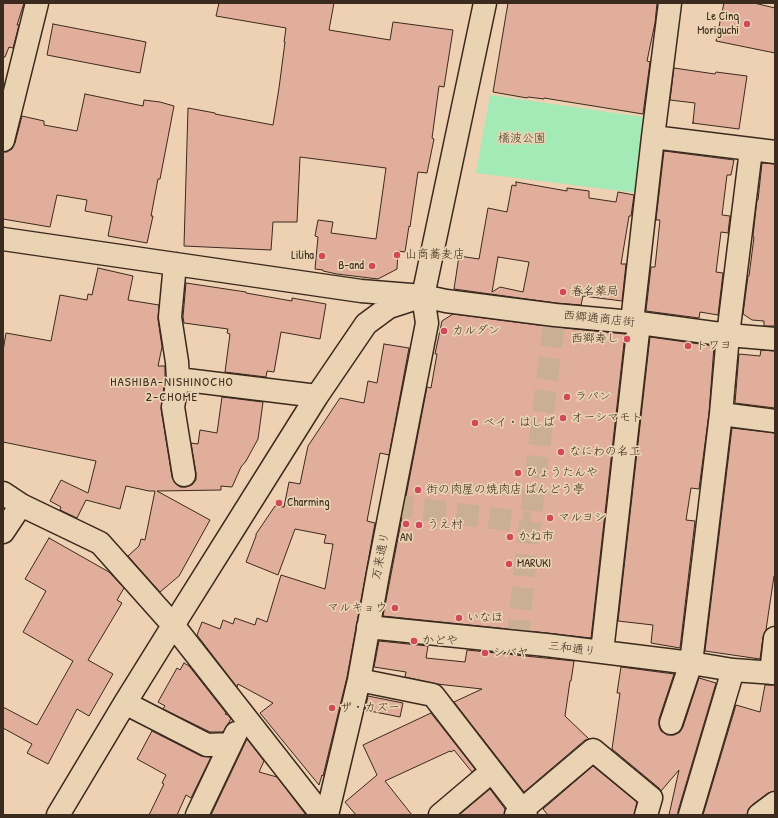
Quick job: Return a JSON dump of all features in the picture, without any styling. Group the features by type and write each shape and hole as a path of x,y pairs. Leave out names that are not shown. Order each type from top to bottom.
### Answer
{"street":[{"path":"3,140 36,3"},
{"path":"58,815 173,625 317,396 366,324 389,307 423,296 484,3"},
{"path":"602,652 636,323 653,137 670,3"},
{"path":"653,137 775,152"},
{"path":"671,724 691,663 721,414 728,335 751,150"},
{"name":"西郷通商店街","path":"3,239 361,291 423,296 446,301 555,315 775,339"},
{"path":"176,264 170,317 178,379 173,407 184,475"},
{"name":"万来通り","path":"327,815 359,680 427,323 423,296"},
{"path":"178,379 317,396"},
{"path":"721,414 775,421"},
{"path":"3,493 21,505 100,543 173,625 322,815"},
{"path":"3,532 21,505"},
{"name":"三和通り","path":"368,627 517,642 691,663 733,670 773,673"},
{"path":"773,673 775,638"},
{"path":"690,815 733,670"},
{"path":"359,680 433,695 492,771 521,813 593,750 651,798 646,815"},
{"path":"125,703 207,745 230,744"},
{"path":"197,815 244,716"},
{"path":"440,815 492,771"},
{"path":"759,815 775,803"}],"green space":[{"name":"橋波公園","path":"490,95 649,118 639,193 476,173"}],"building":[{"path":"3,3 24,3 17,25 19,25 13,48 9,47 5,57 3,57"},
{"path":"219,3 334,3 329,30 390,40 393,22 453,30 444,87 439,86 432,138 434,139 427,173 418,172 405,252 398,251 397,269 378,279 337,274 315,269 318,237 315,236 318,220 333,222 331,233 376,239 386,168 300,157 297,222 273,222 271,250 184,246 188,108 273,125 279,88 286,28 216,16"},
{"path":"508,3 657,3 655,23 647,61 650,62 643,114 544,98 527,98 493,92"},
{"name":"Le Cinq Moriguchi","path":"724,3 754,3 775,8 775,53 716,41"},
{"path":"53,24 146,42 140,73 47,55"},
{"path":"674,68 715,74 716,72 747,76 739,129 692,123 694,122 695,103 670,100"},
{"path":"85,94 143,106 144,100 174,106 160,179 158,179 151,216 153,216 147,243 108,236 112,216 85,211 87,200 57,195 50,227 3,219 3,152 7,152 12,149 22,116 44,121 44,125 77,131"},
{"path":"664,151 734,160 731,175 727,175 722,215 730,216 728,233 721,232 716,272 723,273 718,315 700,312 699,318 646,311 651,267 655,267 660,220 656,220"},
{"path":"762,163 775,164 775,326 764,326 764,321 752,320 743,314 754,237"},
{"path":"516,182 567,191 567,188 589,191 589,198 616,202 618,192 634,195 621,264 626,264 622,301 583,296 581,305 454,289 459,256 479,259 488,208 507,212 512,185 516,186","holes":["498,257 529,262 523,292 500,287 492,292"]},
{"path":"98,268 133,276 128,300 159,305 158,319 162,347 158,366 165,366 161,409 172,477 175,483 180,487 186,487 192,485 196,480 191,443 198,444 200,430 217,433 222,397 263,402 258,439 241,467 232,487 221,486 221,490 157,491 210,520 179,576 160,592 128,556 139,546 141,539 145,540 155,491 126,486 120,509 86,500 77,518 60,510 61,507 50,501 61,480 88,493 96,461 3,442 3,351 6,333 51,341 60,295 87,300 88,294 92,295"},
{"path":"186,283 292,301 292,298 326,304 320,339 281,332 274,372 267,371 266,377 225,372 230,334 227,333 228,329 184,323 183,317"},
{"path":"453,314 554,327 625,334 591,638 383,616 427,387 431,388 437,354 435,354 442,321"},
{"path":"650,337 714,346 709,413 699,489 691,488 686,520 695,521 680,648 651,643 653,625 618,621"},
{"path":"384,344 409,348 389,455 380,453 367,521 375,523 347,677 323,776 322,775 319,785 260,713 273,703 238,684 237,687 197,635 202,622 220,629 223,620 233,624 235,618 255,625 257,618 267,622 281,575 325,589 333,544 324,543 326,535 295,529 278,575 246,562 256,534 275,506 284,507 289,482 300,484 308,446 340,398 364,403 368,381 377,383"},
{"path":"761,350 775,351 775,408 735,403 739,354 760,356"},
{"path":"732,428 775,433 775,577 774,576 760,659 705,651"},
{"path":"49,538 109,572 124,588 117,600 122,603 88,660 113,674 89,716 77,709 48,764 27,753 32,744 3,728 3,707 37,725 73,661 23,632 46,591 25,579"},
{"path":"379,641 428,646 426,658 465,662 467,650 574,661 565,716 589,739 585,740 524,792 454,702 482,689 437,684 405,677 406,672 374,667"},
{"path":"184,663 189,666 226,713 225,714 231,719 223,732 210,732 163,709 165,706 158,702 177,668 180,670"},
{"path":"621,667 674,674 659,719 661,731 667,735 674,735 680,732 683,727 699,678 716,683 678,815 669,815 679,770 661,791 612,749 620,693 617,693"},
{"path":"765,685 775,685 775,791 768,793 752,805 748,810 747,815 703,815 736,705 760,712"},
{"path":"368,696 403,703 400,717 365,710"},
{"path":"431,713 475,769 472,772 454,750 451,752 450,751 385,781 412,815 356,815 345,802 377,775 363,745"},
{"path":"152,731 201,756 211,757 191,798 186,795 177,815 149,815 164,784 162,783 166,775 137,759"},
{"path":"247,739 264,761 259,772 277,777 306,815 211,815"},
{"path":"593,766 637,802 634,815 548,815 543,809"},
{"path":"490,789 505,809 504,815 459,815"}],"tunnel":[{"path":"517,642 555,315"},
{"path":"391,505 530,523"}],"place":[{"name":"Le Cinq Moriguchi","path":"747,24"},
{"name":"山商蕎麦店","path":"397,255"},
{"name":"Liliha","path":"322,256"},
{"name":"B-and","path":"372,266"},
{"name":"春名薬局","path":"563,292"},
{"name":"カルダン","path":"444,331"},
{"name":"西郷寿し","path":"627,339"},
{"name":"トワヨ","path":"688,346"},
{"name":"ラパン","path":"567,397"},
{"name":"オーシマモト","path":"563,418"},
{"name":"ベイ・はしば","path":"475,423"},
{"name":"なにわの名工","path":"561,452"},
{"name":"ひょうたんや","path":"518,473"},
{"name":"街の肉屋の焼肉店 ばんどう亭","path":"418,490"},
{"name":"Charming","path":"279,503"},
{"name":"マルヨシ","path":"550,518"},
{"name":"AN","path":"406,524"},
{"name":"うえ村","path":"419,525"},
{"name":"かね市","path":"510,537"},
{"name":"MARUKI","path":"509,564"},
{"name":"マルキョウ","path":"395,608"},
{"name":"いなほ","path":"459,618"},
{"name":"かどや","path":"414,641"},
{"name":"シバヤ","path":"485,653"},
{"name":"ザ・カズー","path":"332,708"}],"district":[{"name":"HASHIBA-NISHINOCHO 2-CHOME","path":"172,390"}]}
